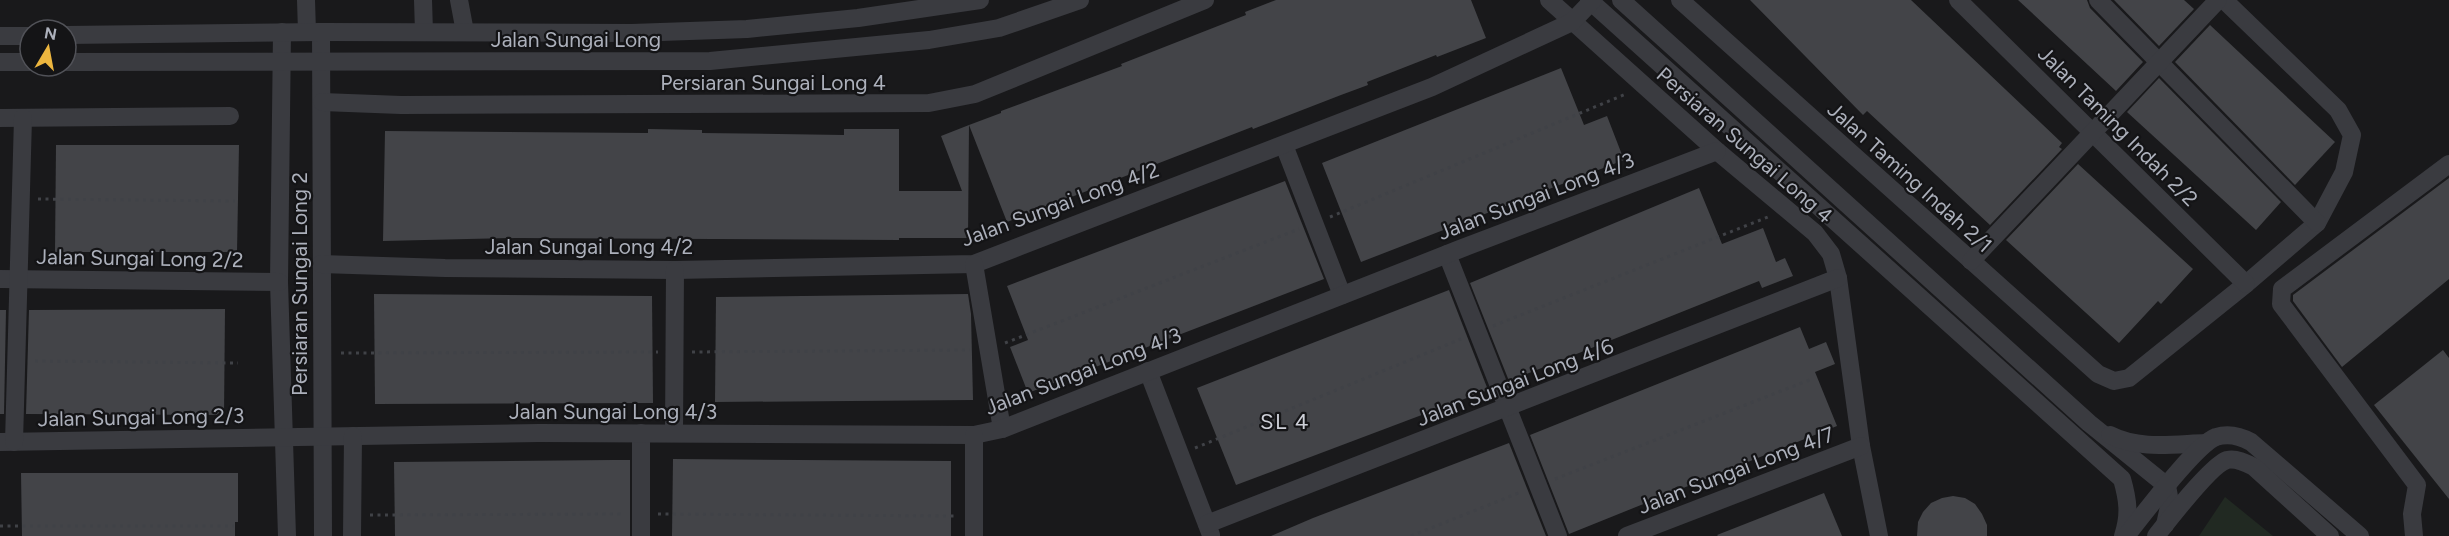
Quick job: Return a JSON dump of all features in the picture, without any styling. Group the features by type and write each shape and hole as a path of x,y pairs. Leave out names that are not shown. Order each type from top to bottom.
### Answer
{"street":[{"name":"Persiaran Sungai Long 2","path":"306,0 321,62 323,536"},
{"path":"423,0 424,32"},
{"path":"459,0 465,32"},
{"name":"Jalan Sungai Long","path":"78,35 314,32 632,33 747,29 858,18 980,0"},
{"name":"Jalan Sungai Long","path":"78,63 710,62 929,40 999,28 1080,0"},
{"name":"Persiaran Sungai Long 4","path":"322,102 401,105 929,103 975,94 1205,0"},
{"name":"Persiaran Sungai Long 4","path":"1549,0 1717,151 1815,233 1831,254 1838,278 1861,446 1879,536"},
{"path":"1621,0 2089,423 2164,497"},
{"name":"Jalan Taming Indah 2/1","path":"1680,0 2098,374 2114,381 2128,378 2246,284"},
{"name":"Jalan Taming Indah 2/2","path":"1958,0 2246,284"},
{"path":"2098,0 2317,223"},
{"path":"1971,261 2218,0"},
{"path":"2224,0 2338,110 2352,135 2344,172 2317,223 2246,284"},
{"path":"1591,1 2122,479 2164,497 2190,495"},
{"name":"Jalan Sungai Long 4/2","path":"321,264 445,268 675,270 974,264 1432,87 1572,22 1591,1"},
{"name":"Persiaran Sungai Long 2","path":"282,33 279,282 286,536"},
{"path":"0,36 18,36"},
{"path":"0,62 18,62"},
{"path":"0,118 230,116"},
{"path":"7,442 16,360 9,279 21,199 23,118"},
{"path":"1284,144 1342,295"},
{"name":"Jalan Sungai Long 4/3","path":"284,437 641,433 974,435 1002,429 1447,254 1717,151"},
{"path":"2414,536 2412,514 2417,485 2281,304 2282,289 2449,164"},
{"path":"1447,254 1558,536"},
{"path":"974,264 1002,429"},
{"path":"674,433 675,270"},
{"name":"Jalan Sungai Long 4/6","path":"1209,530 1838,278"},
{"name":"Jalan Sungai Long 2/2","path":"9,279 279,282"},
{"path":"1148,371 1209,530"},
{"path":"2089,423 2116,438 2145,445 2206,443 2228,435 2241,436 2252,442 2360,536"},
{"path":"641,433 641,536"},
{"path":"974,435 974,536"},
{"path":"352,536 353,436"},
{"name":"Jalan Sungai Long 2/3","path":"7,442 284,437"},
{"path":"2125,536 2164,497 2206,443"},
{"name":"Jalan Sungai Long 4/7","path":"1627,536 1861,446"},
{"path":"2161,530 2190,495 2225,460 2243,461 2254,467 2330,536"},
{"path":"2122,479 2129,510 2125,536"},
{"path":"2161,530 2164,497"}],"path":[{"path":"21,199 235,201"},
{"path":"16,360 238,363"},
{"path":"1412,536 1812,379"},
{"path":"352,515 974,516"},
{"path":"0,526 234,526"}],"shaded area":[{"path":"2225,497 2273,536 2199,536"}],"building":[{"path":"1276,0 1471,0 1486,38 1437,57 1436,55 1367,82 1368,85 1253,129 1252,127 1007,222 969,125 1122,66 1121,64 1246,15 1245,12"},
{"path":"1750,0 1911,0 2062,143 2059,147 2062,149 1990,225 1867,111 1863,115"},
{"path":"2018,0 2087,0 2090,8 2143,62 2116,91"},
{"path":"2114,0 2184,0 2194,9 2159,46"},
{"path":"2210,25 2335,142 2295,185 2175,62"},
{"path":"1561,68 1584,125 1607,116 1624,160 1361,262 1322,163"},
{"path":"2159,78 2281,202 2256,230 2127,112"},
{"path":"969,125 968,238 899,238 899,240 515,238 383,241 385,131 648,133 648,129 702,130 702,133 844,135 844,129 899,129 899,191 962,191 941,136"},
{"path":"56,145 239,145 237,252 55,252"},
{"path":"2078,164 2193,269 2161,304 2158,301 2119,343 2006,240"},
{"path":"2449,178 2449,279 2342,367 2293,301 2293,295"},
{"path":"1285,181 1324,279 1028,393 1010,347 1028,340 1007,286"},
{"path":"1699,188 1722,244 1763,228 1776,262 1785,258 1793,276 1762,288 1759,281 1509,381 1470,283"},
{"path":"1449,290 1488,390 1236,485 1197,388"},
{"path":"374,294 652,296 653,403 375,404"},
{"path":"968,294 971,314 973,400 715,402 716,297"},
{"path":"225,309 224,415 26,414 29,310"},
{"path":"0,310 6,310 4,414 0,414"},
{"path":"1800,327 1809,349 1826,342 1835,364 1815,372 1837,426 1569,534 1530,435"},
{"path":"2443,350 2449,358 2449,499 2374,405"},
{"path":"1509,443 1546,536 1271,536 1313,518"},
{"path":"673,459 951,461 951,536 672,536"},
{"path":"630,460 630,536 395,536 394,462"},
{"path":"21,473 238,473 238,522 235,522 235,536 22,536"},
{"path":"1824,493 1842,536 1717,535"},
{"path":"1953,496 1965,498 1975,504 1987,525 1987,536 1917,536 1918,522 1931,503"}],"district":[{"name":"SL 4","path":"1285,421"}]}
